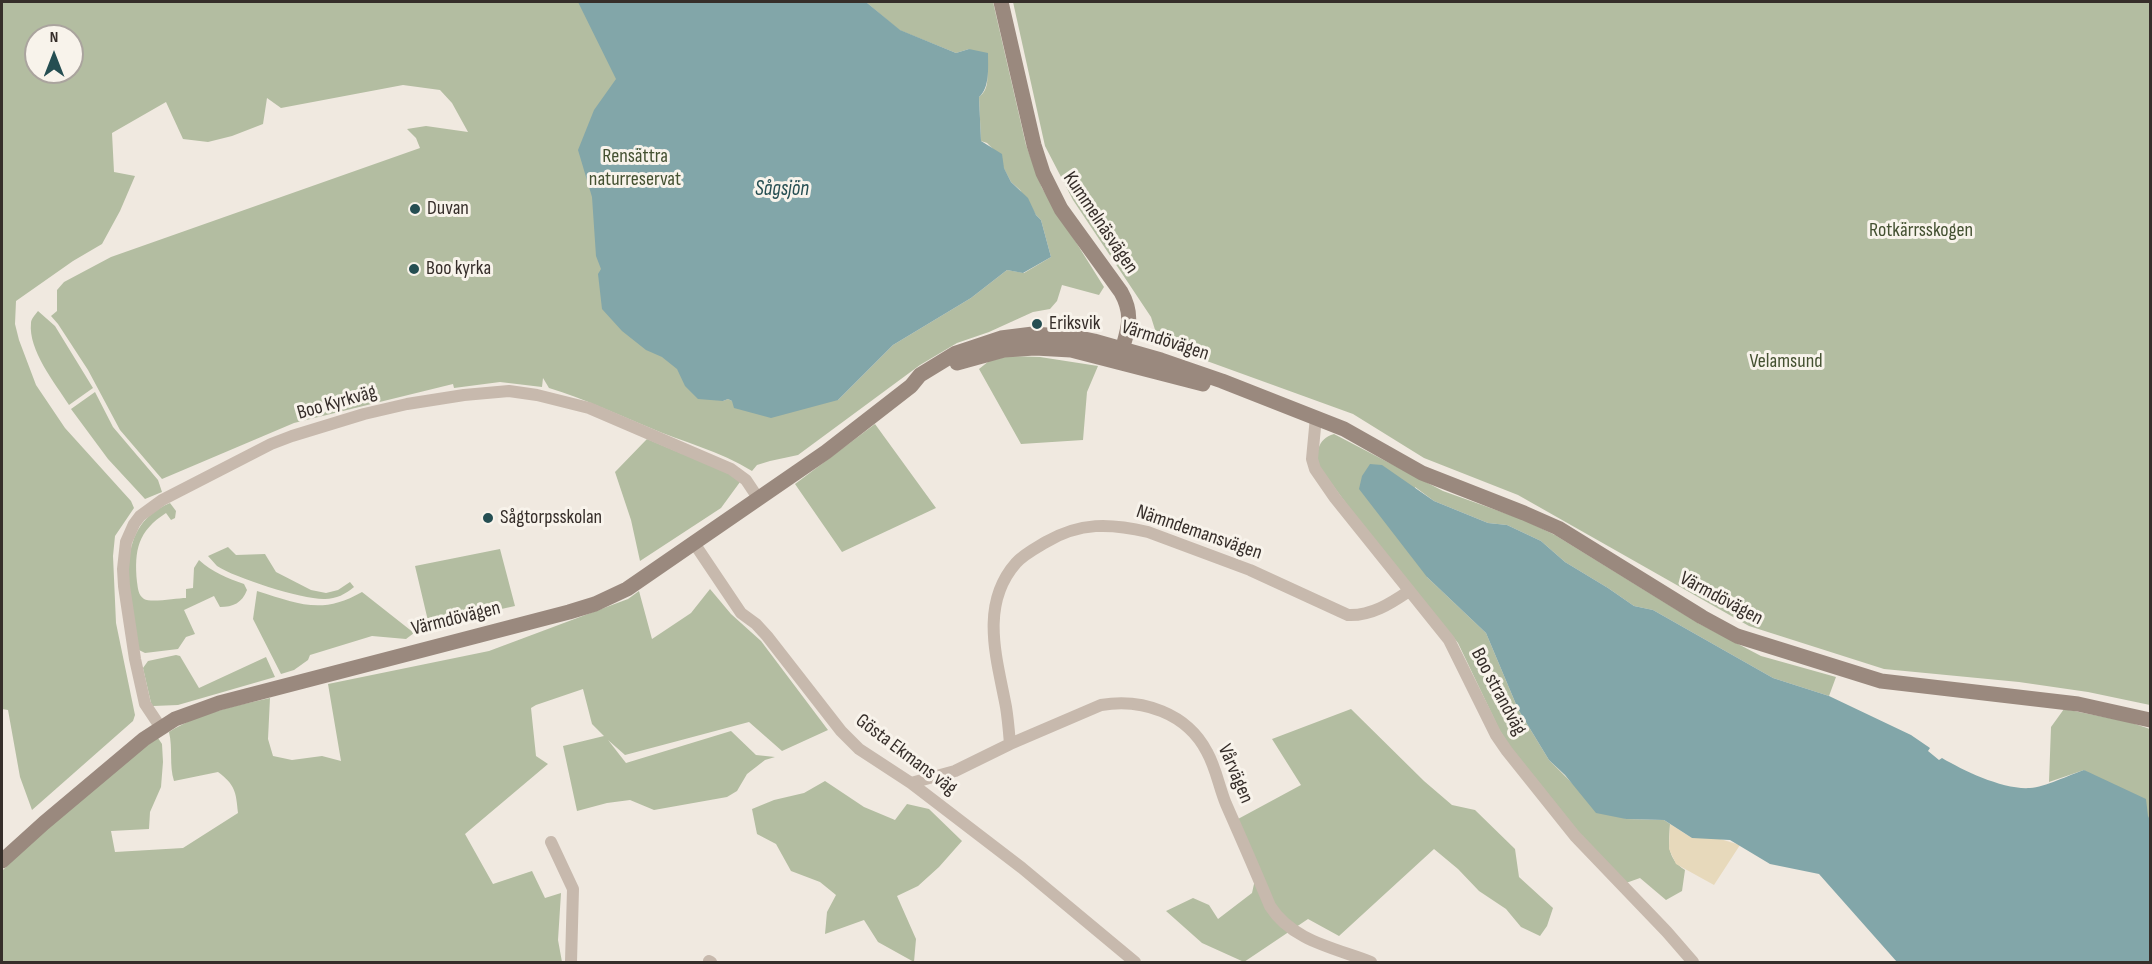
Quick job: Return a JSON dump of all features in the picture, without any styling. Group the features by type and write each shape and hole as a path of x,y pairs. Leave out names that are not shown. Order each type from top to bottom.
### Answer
{"main road":[{"name":"Kummelnäsvägen","path":"1001,2 1023,102 1043,173 1061,209 1121,292 1127,304 1130,317 1120,356"},
{"name":"Värmdövägen","path":"4,853 144,739 175,719 219,703 595,604 627,589 826,452 911,386 949,366 1004,350 1035,348 1120,356 1311,415 1344,429 1448,485 1558,528 1702,617 1737,636 1881,681 2078,704 2151,720"}],"street":[{"name":"Boo Kyrkväg","path":"160,728 145,704 126,600 124,556 126,542 140,516 162,500 271,444 364,414 407,404 464,395 503,392 537,395 589,408 731,469 746,480 758,498"},
{"name":"Boo strandväg","path":"1311,415 1312,459 1315,469 1335,498 1449,640 1496,735 1507,751 1575,836 1667,932 1693,963"},
{"name":"Nämndemansvägen","path":"1010,744 1007,711 992,633 994,610 999,592 1016,563 1054,537 1100,524 1148,532 1250,570 1348,615 1373,611 1389,605 1409,591"},
{"name":"Gösta Ekmans väg","path":"694,543 741,613 756,624 841,731 859,749 911,783 1022,868 1135,963"},
{"name":"Vårvägen","path":"911,783 955,771 1078,713 1101,705 1116,702 1150,707 1178,719 1193,733 1207,752 1225,801 1270,906 1277,917 1302,936 1371,963"},
{"path":"551,842 573,890 571,963"}],"green space":[{"name":"Rensättra naturreservat","path":"2,2 686,2 723,401 728,399 732,401 838,400 893,345 971,298 1007,270 1024,273 1051,257 1041,220 1020,190 1011,182 995,151 987,143 981,141 979,97 987,85 988,63 969,49 956,53 899,30 866,2 993,2 1026,145 1042,188 1104,287 1099,295 1062,285 1057,301 1050,309 1033,312 989,332 957,343 920,365 798,455 757,465 752,471 714,452 549,388 543,378 542,387 500,382 454,388 453,384 294,423 162,479 120,430 88,370 51,316 57,311 57,290 64,282 111,257 420,148 416,138 407,129 426,126 468,132 452,103 440,90 403,85 281,108 267,98 263,124 208,142 183,139 166,102 112,133 114,172 135,176 120,211 102,244 73,261 16,301 15,324 36,385 65,428 131,501 134,508 115,536 113,556 116,623 135,715 133,721 32,810 20,777 8,710 2,709"},
{"name":"Rotkärrsskogen","path":"1013,2 2150,2 2150,705 2088,692 2019,682 1884,669 1749,626 1518,495 1424,458 1353,414 1182,352 1157,336 1151,317 1073,200 1045,146"},
{"path":"38,311 55,326 93,388 69,405 44,366 34,344 31,322"},
{"path":"1009,356 1040,357 1098,366 1087,392 1083,440 1021,444 979,369 989,361"},
{"path":"95,392 113,427 158,480 162,492 145,499 108,459 71,409"},
{"path":"875,424 936,508 842,552 795,484"},
{"path":"1334,434 1443,491 1524,520 1555,535 1698,623 1761,656 1836,677 1829,696 1773,678 1653,610 1634,606 1565,562 1541,541 1507,525 1488,523 1434,501 1415,487 1427,577 1486,633 1518,709 1549,760 1574,785 1626,819 1664,820 1670,824 1670,850 1674,860 1685,870 1682,891 1666,900 1640,878 1626,883 1577,831 1512,751 1458,643 1368,533 1320,468 1318,452 1321,443"},
{"path":"647,439 728,473 740,482 721,508 640,561 631,520 615,472"},
{"path":"170,503 176,511 175,518 171,520 166,513 157,520 144,534 137,551 136,571 138,589 142,597 152,601 186,598 186,589 193,588 194,568 199,560 220,574 244,584 247,590 240,601 233,605 220,607 214,596 184,610 195,634 186,637 178,649 145,653 139,650 129,588 131,547 138,529 151,514"},
{"path":"228,547 236,555 265,554 276,572 311,590 326,593 338,590 350,582 354,587 341,596 325,599 302,596 270,587 226,571 217,566 208,556"},
{"path":"500,549 515,606 429,625 415,566"},
{"path":"710,589 731,614 761,641 828,730 782,751 749,722 625,755 608,740 626,763 731,731 756,755 775,757 765,760 747,774 737,791 727,797 654,810 630,800 577,811 563,746 604,736 592,724 583,689 531,708 536,756 548,764 465,834 493,884 532,871 545,898 561,893 558,940 562,962 2,962 2,871 76,800 158,738 162,744 161,787 150,812 149,829 111,831 115,852 183,848 238,813 234,789 218,772 174,781 169,732 181,725 218,711 270,698 268,739 273,756 292,760 322,756 341,761 328,684 489,651 628,599 639,591 652,639 691,613"},
{"path":"257,591 310,605 335,603 362,592 414,633 406,639 372,636 310,655 308,660 294,670 281,674 253,619"},
{"path":"180,656 199,688 266,657 275,677 178,705 153,706 143,668 148,661"},
{"path":"1351,709 1424,781 1452,805 1475,810 1515,849 1519,877 1553,908 1547,926 1540,936 1521,927 1506,909 1479,891 1434,849 1339,936 1308,919 1244,962 1202,943 1166,911 1193,898 1209,905 1218,919 1252,893 1258,866 1238,819 1301,785 1272,739"},
{"path":"2064,709 2129,722 2150,729 2150,820 2084,770 2049,782 2051,727"},
{"path":"825,781 864,807 895,820 907,804 929,809 962,841 918,886 897,896 916,939 914,962 878,942 864,920 825,934 827,912 836,895 820,882 791,871 776,844 757,834 752,809 774,800 804,793"}],"sand":[{"path":"1670,824 1692,838 1717,838 1740,845 1714,885 1676,864 1669,849"}],"water":[{"name":"Sågsjön","path":"578,2 866,2 900,30 956,53 969,49 988,53 987,83 979,97 981,141 1002,154 1004,168 1011,182 1028,198 1041,220 1051,257 1023,273 1007,270 971,298 893,345 838,400 771,418 734,408 732,401 728,399 723,401 698,399 685,386 677,369 662,357 646,350 622,331 602,309 598,274 601,269 596,256 592,197 578,150 594,110 616,79"},
{"path":"1370,464 1382,465 1434,501 1488,523 1507,525 1541,541 1565,562 1634,606 1653,610 1773,678 1829,696 1911,735 1930,748 1928,751 1939,760 1942,758 1985,779 2020,788 2043,785 2084,770 2146,799 2150,820 2150,962 1897,962 1819,874 1770,864 1730,840 1692,838 1664,820 1626,819 1596,813 1565,775 1549,760 1518,709 1486,633 1427,577 1359,489 1362,476"}],"place":[{"name":"Duvan","path":"415,209"},
{"name":"Boo kyrka","path":"414,269"},
{"name":"Eriksvik","path":"1037,324"},
{"name":"Sågtorpsskolan","path":"488,518"}],"park label":[{"name":"Velamsund","path":"1786,362"}]}
